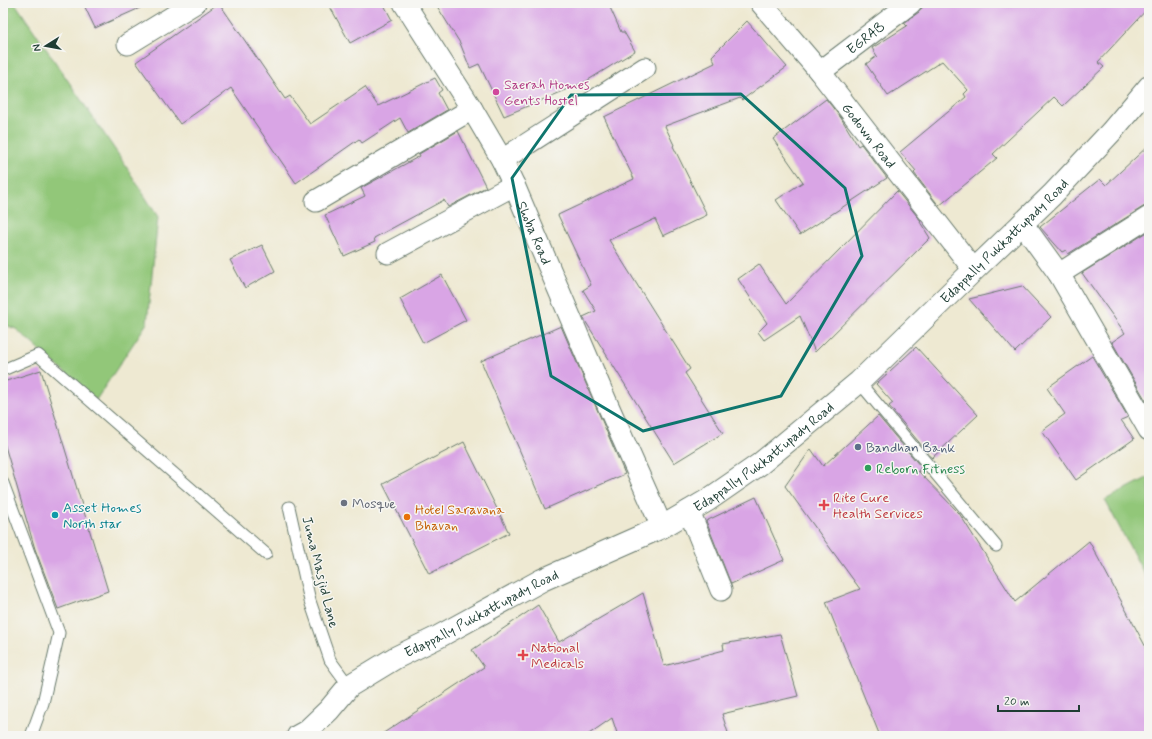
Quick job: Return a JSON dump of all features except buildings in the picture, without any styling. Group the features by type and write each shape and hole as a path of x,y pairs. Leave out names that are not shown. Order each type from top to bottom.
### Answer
{"main road":[{"name":"Edappally Pukkattupady Road","path":"304,734 329,710 349,686 395,658 438,637 542,580 662,527 760,464 859,382 1052,195 1111,132 1149,87"}],"street":[{"path":"128,44 195,3"},
{"name":"Shoba Road","path":"404,3 472,109 502,160 662,527"},
{"name":"Godown Road","path":"761,3 820,72 974,270"},
{"name":"EGRAB","path":"820,72 911,3"},
{"path":"502,160 646,68"},
{"path":"316,201 472,109"},
{"path":"388,253 514,185"},
{"path":"1059,274 1149,217"},
{"path":"1022,223 1059,274 1149,430"},
{"path":"689,511 721,590"}],"lane":[{"path":"3,370 38,355 266,554"},
{"path":"859,382 996,546"},
{"path":"3,482 59,633 43,703 30,736"},
{"name":"Juma Masjid Lane","path":"289,507 310,601 330,660 349,686"}],"highlighted area":[{"path":"741,94 845,188 862,256 781,396 643,431 551,376 512,178 571,95"}],"green space":[{"path":"3,3 15,3 120,157 158,217 147,323 96,400 16,329 3,324"},
{"path":"1149,477 1149,583 1105,500"}],"place":[{"name":"Saerah Homes Gents Hostel","path":"496,92"},
{"name":"Bandhan Bank","path":"858,447"},
{"name":"Reborn Fitness","path":"868,468"},
{"name":"Mosque","path":"344,503"},
{"name":"Rite Cure Health Services","path":"824,505"},
{"name":"Asset Homes North star","path":"55,515"},
{"name":"Hotel Saravana Bhavan","path":"407,517"},
{"name":"National Medicals","path":"523,655"}]}
